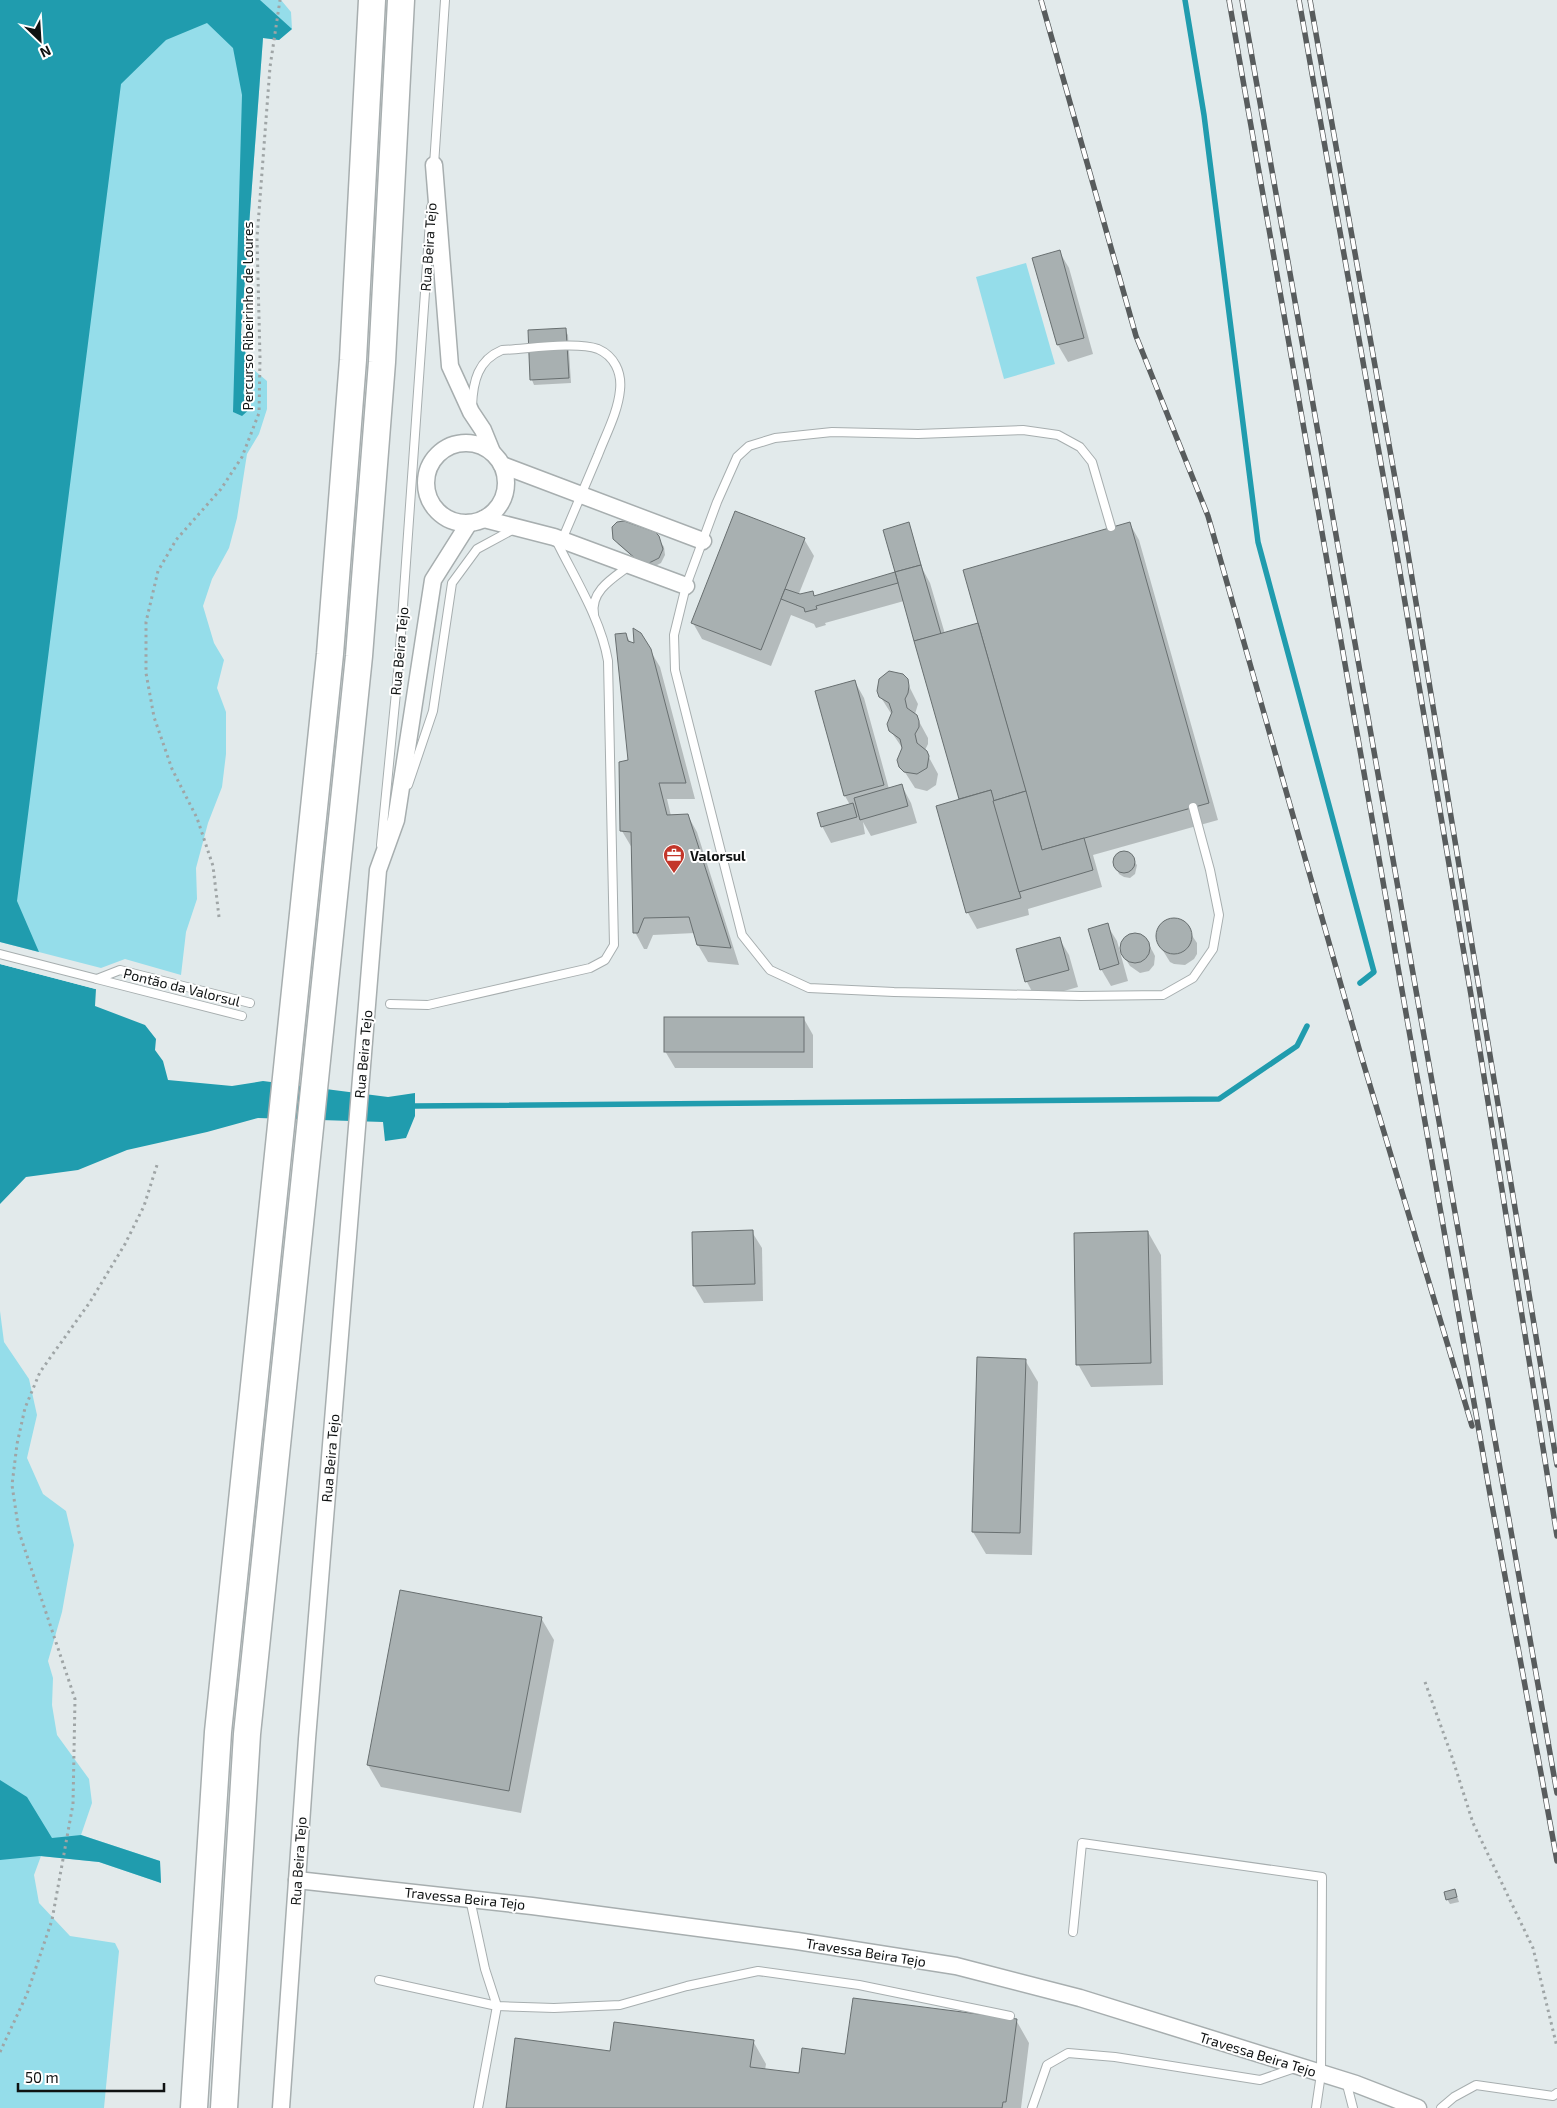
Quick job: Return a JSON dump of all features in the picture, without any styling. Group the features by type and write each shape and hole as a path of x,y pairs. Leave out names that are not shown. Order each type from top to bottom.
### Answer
{"highway":[{"path":"194,2108 218,1732 330,654 352,370 372,0"},
{"path":"224,2108 247,1734 364,588 382,362 401,0"},
{"path":"179,2108 200,2010"}],"street":[{"path":"378,870 396,820 433,580 477,521 498,506 506,489 506,477 483,430 471,412 450,366 434,166"},
{"path":"686,586 558,538 517,527 477,521 456,522 444,517 434,508 428,497 425,484 427,471 438,455 455,445 468,443 481,446 497,459 580,495 703,541"},
{"name":"Rua Beira Tejo","path":"281,2108 297,1880 378,870"},
{"name":"Travessa Beira Tejo","path":"297,1880 470,1899 797,1941 956,1966 1080,1998 1346,2081 1400,2104 1418,2108"}],"lane":[{"name":"Rua Beira Tejo","path":"378,870 400,662 445,0"},
{"path":"390,1004 428,1005 599,965 610,954 614,945 608,661 604,640 558,538 580,495 614,416 620,389 619,376 615,363 606,354 595,348 572,346 502,350 493,354 481,365 476,375 471,412"},
{"path":"1111,527 1092,462 1080,447 1058,435 1023,430 918,434 832,432 775,438 749,446 737,457 717,502 686,586 674,635 675,670 742,935 770,970 809,988 1081,996 1163,995 1193,978 1213,949 1219,915 1210,870 1193,807"},
{"path":"396,820 433,711 452,583 477,549 517,527"},
{"path":"596,621 593,608 596,597 602,587 630,565"},
{"path":"0,954 242,1016"},
{"name":"Pontão da Valorsul","path":"98,979 120,970 250,1003"},
{"path":"1073,1932 1082,1843 1322,1877 1320,2074 1316,2108"},
{"path":"470,1899 485,1969 497,2006 478,2108"},
{"path":"379,1980 497,2006 554,2008 620,2005 687,1986 758,1971 859,1985 1010,2016"},
{"path":"1032,2108 1047,2065 1068,2052 1115,2057 1260,2080 1299,2067"},
{"path":"1346,2081 1353,2108"},
{"path":"1441,2108 1454,2097 1476,2085 1553,2096 1557,2092"}],"path":[{"name":"Percurso Ribeirinho de Loures","path":"219,917 213,866 197,818 172,769 154,717 146,673 146,622 158,571 176,540 221,489 237,465 250,439 259,414 260,358 257,238 270,67 280,0"},
{"path":"0,2052 27,1994 52,1920 73,1804 75,1699 19,1532 12,1485 16,1444 25,1408 40,1372 90,1302 125,1244 144,1206 157,1165"},
{"path":"1425,1682 1473,1822 1533,1948 1557,2047"}],"shaded area":[{"path":"0,0 260,0 292,29 279,40 263,38 241,333 249,369 243,393 252,407 242,416 233,412 242,95 233,48 207,23 166,40 121,84 17,901 39,952 0,942"},
{"path":"38,0 281,0 291,12 292,29 279,40 263,38 241,333 249,368 267,381 267,409 259,434 247,454 237,518 229,548 212,579 203,606 214,643 224,660 217,688 226,712 226,754 222,787 208,823 196,868 197,899 186,932 181,975 125,959 101,968 0,942 0,184"},
{"path":"1026,263 1055,364 1004,379 976,277"},
{"path":"0,964 96,989 95,1006 145,1025 156,1039 155,1050 163,1061 168,1080 232,1086 263,1081 388,1097 415,1093 415,1116 406,1138 385,1141 383,1122 258,1118 127,1150 78,1170 26,1177 0,1204"},
{"path":"0,1311 4,1342 29,1379 37,1415 27,1458 43,1494 66,1511 74,1545 62,1612 48,1661 53,1678 52,1705 57,1735 89,1779 92,1803 81,1835 160,1861 161,1883 99,1862 41,1856 34,1875 39,1903 70,1936 115,1943 119,1951 104,2108 0,2108"},
{"path":"0,1780 27,1797 52,1838 81,1835 160,1861 161,1883 99,1862 40,1856 0,1860"}],"pier":[{"path":"0,962 97,987 99,990 0,964"}],"building":[{"path":"1060,250 1084,338 1057,345 1032,258"},
{"path":"566,328 569,378 530,380 528,330"},
{"path":"735,511 805,538 761,650 691,623"},
{"path":"624,521 655,532 659,536 663,549 659,558 649,563 637,560 613,539 612,527 617,522"},
{"path":"909,522 921,565 895,572 883,530"},
{"path":"1130,522 1209,803 1042,850 963,570"},
{"path":"921,565 941,634 914,641 895,572"},
{"path":"895,572 898,583 816,606 817,609 805,612 804,608 781,599 785,589 800,594 813,591 814,596"},
{"path":"978,623 1026,791 993,801 991,790 959,799 914,641"},
{"path":"633,628 641,633 651,649 686,783 659,783 667,815 688,814 731,948 697,945 689,917 644,918 638,933 633,933 631,832 620,831 619,762 628,760 615,634 626,633 628,641 634,643"},
{"path":"889,671 903,674 908,679 908,693 905,699 907,708 917,715 919,727 915,734 917,743 927,751 929,756 927,768 917,774 904,772 899,767 897,760 902,748 900,739 889,731 887,724 892,712 889,703 879,697 877,691 879,679"},
{"path":"855,680 884,785 844,796 815,691"},
{"path":"902,784 908,806 860,820 854,798"},
{"path":"991,790 1021,898 966,913 936,806"},
{"path":"1026,791 1042,850 1084,838 1093,870 1019,892 993,801"},
{"path":"853,803 857,817 821,827 817,813"},
{"path":"1124,851 1132,854 1135,862 1132,870 1124,873 1116,870 1113,862 1116,854"},
{"path":"1174,918 1181,919 1187,923 1191,929 1191,943 1187,949 1181,953 1174,954 1167,953 1161,949 1157,943 1156,936 1157,929 1161,923 1167,919"},
{"path":"1108,923 1119,964 1100,970 1088,929"},
{"path":"1135,933 1141,934 1149,942 1149,954 1141,962 1135,963 1129,962 1121,954 1120,948 1121,942 1129,934"},
{"path":"1060,937 1069,970 1025,982 1016,949"},
{"path":"664,1017 804,1017 804,1052 664,1052"},
{"path":"753,1230 755,1284 693,1286 692,1232"},
{"path":"1148,1231 1151,1363 1076,1365 1074,1233"},
{"path":"977,1357 1026,1359 1020,1533 972,1532"},
{"path":"400,1590 542,1617 509,1791 367,1765"},
{"path":"1455,1889 1457,1897 1446,1900 1444,1892"},
{"path":"853,1998 1017,2019 1006,2102 1003,2102 1002,2108 506,2108 515,2038 610,2051 614,2022 754,2040 750,2067 799,2073 802,2048 845,2054"}],"waterway":[{"path":"1185,0 1204,115 1258,542 1374,972 1360,983"},
{"path":"415,1106 1219,1099 1297,1046 1307,1026"}],"railway":[{"path":"1041,0 1136,336 1208,516 1360,1052 1472,1426"},
{"path":"1229,0 1490,1494 1557,1861"},
{"path":"1242,0 1557,1793"},
{"path":"1299,0 1394,537 1472,1001 1557,1536"},
{"path":"1310,0 1404,529 1557,1465"}],"place":[{"name":"Valorsul","path":"674,874"}]}
